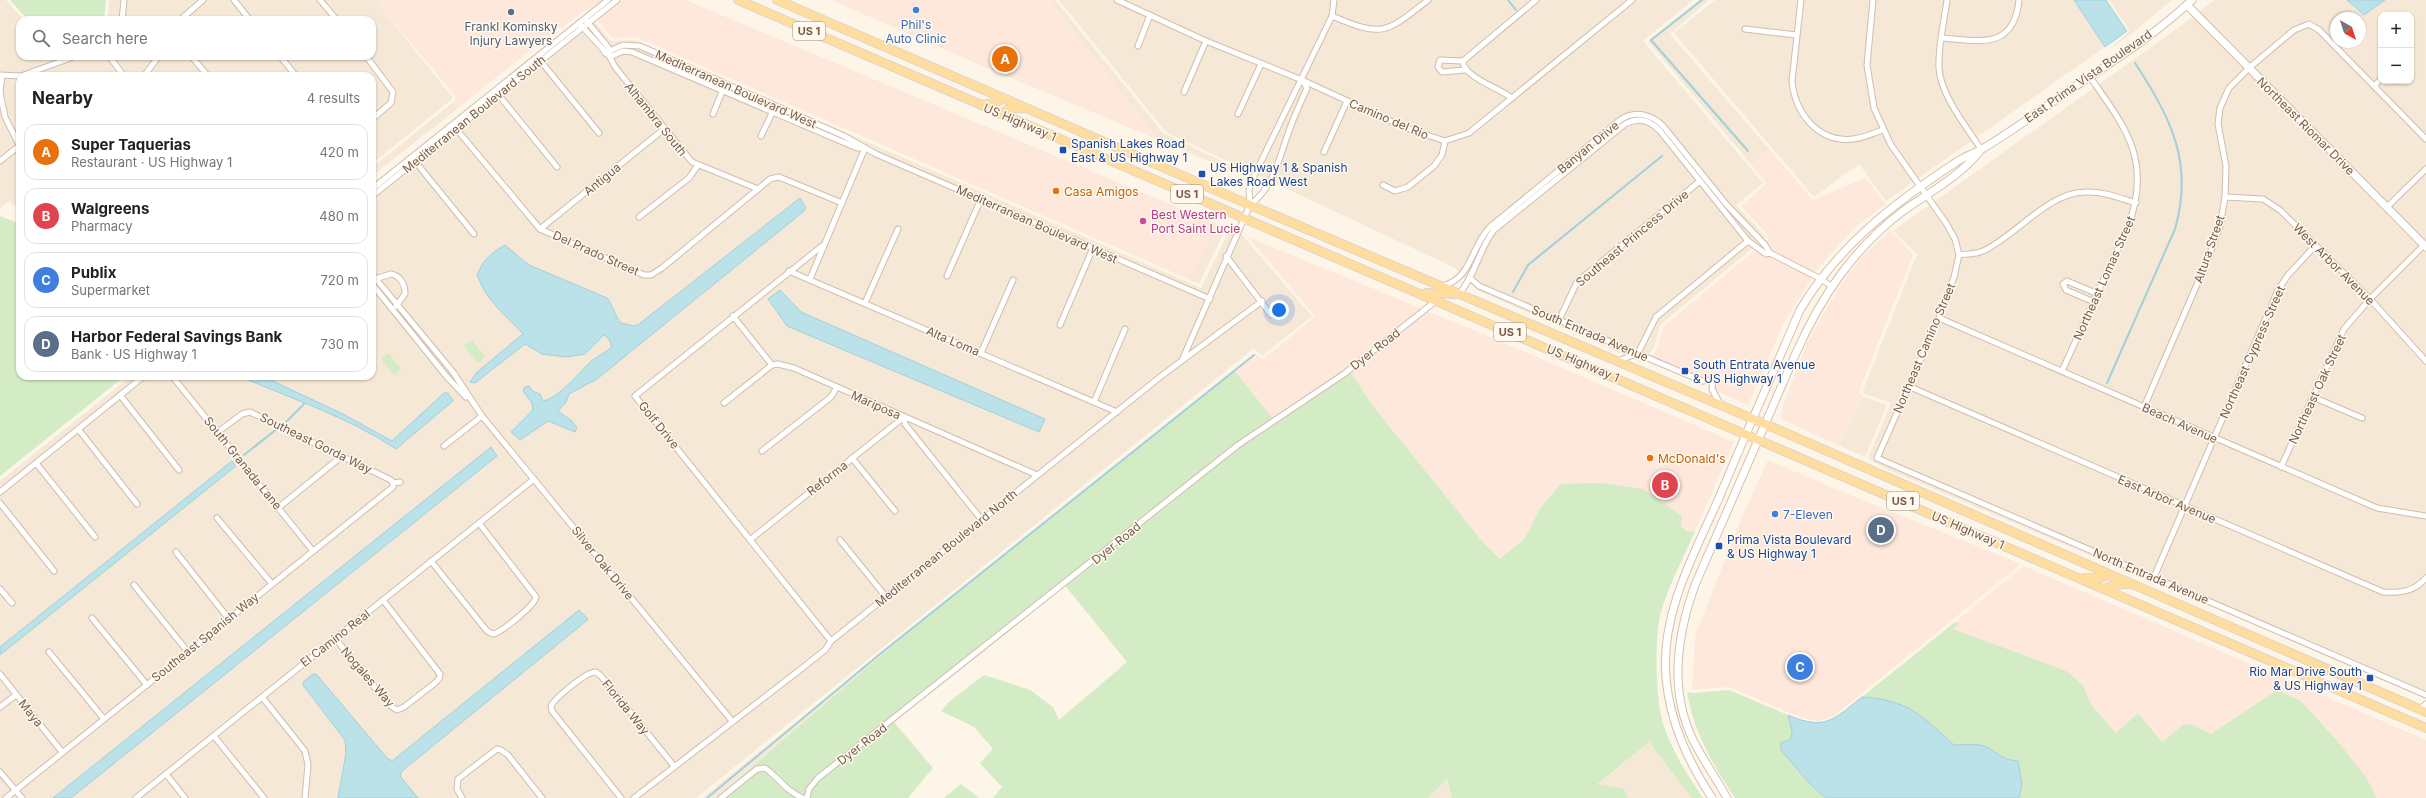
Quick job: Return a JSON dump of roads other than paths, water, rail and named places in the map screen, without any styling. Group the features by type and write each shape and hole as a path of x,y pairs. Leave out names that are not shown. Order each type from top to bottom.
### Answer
{"main road":[{"name":"US Highway 1","path":"738,0 1243,219 1437,300 2426,728"},
{"name":"US Highway 1","path":"777,0 1250,205 1720,404 2130,584 2424,708"},
{"path":"980,105 995,103 1003,98"},
{"path":"1001,114 1008,109 1026,108"},
{"path":"1418,292 1459,294"},
{"path":"1437,300 1475,300"},
{"path":"2079,578 2099,578 2108,574"},
{"path":"2105,589 2112,585 2130,584"}],"street":[{"path":"122,16 124,0"},
{"path":"185,16 203,0"},
{"path":"234,0 247,16"},
{"path":"320,0 333,16"},
{"name":"Mediterranean Boulevard South","path":"586,21 608,0"},
{"name":"Camino del Rio","path":"1117,0 1206,41 1302,80 1406,128 1445,141 1469,134 1632,0"},
{"path":"1250,205 1249,190 1253,178 1296,86 1302,80 1332,16 1334,0"},
{"path":"1332,16 1364,29 1386,30 1399,23 1428,0"},
{"path":"1465,70 1442,72 1438,67 1440,60 1444,59 1463,61 1536,0"},
{"path":"1801,0 1792,81 1793,93 1801,114 1810,124 1820,131 1843,139 1866,136 1883,130"},
{"name":"Northeast Camino Street","path":"1873,0 1867,65 1874,108 1891,145 1946,223 1955,239 1959,255 1954,277 1938,318 1876,458"},
{"path":"1947,0 1939,68 1942,84 1952,105 1981,149"},
{"path":"1942,38 1990,41 2004,34 2016,20 2019,0"},
{"name":"Mediterranean Boulevard South","path":"376,192 414,159 586,21 614,1"},
{"name":"Northeast Riomar Drive","path":"2187,2 2249,68 2425,246"},
{"name":"East Prima Vista Boulevard","path":"1712,798 1681,744 1671,713 1666,678 1666,650 1672,611 1685,577 1800,310 1842,252 1882,214 1956,162 1981,149 2140,42 2187,2"},
{"path":"1138,46 1150,15"},
{"name":"Alhambra South","path":"586,21 607,52 615,67 686,156 698,165 758,190"},
{"name":"Altura Street","path":"2144,407 2208,259 2220,226 2225,197 2226,166 2218,124 2220,108 2229,88 2249,68 2294,30 2309,24 2319,30 2374,86"},
{"name":"Alhambra South","path":"581,25 607,52"},
{"path":"1745,29 1796,35"},
{"path":"1184,92 1206,41"},
{"name":"Mediterranean Boulevard West","path":"607,52 623,45 640,46 726,85 857,148 865,148 1210,298"},
{"name":"Mediterranean Boulevard West","path":"610,57 623,51 632,52 722,90 774,109"},
{"path":"539,59 599,133"},
{"path":"32,72 65,60"},
{"path":"112,60 121,72"},
{"path":"147,72 156,60"},
{"path":"194,60 205,72"},
{"path":"283,60 293,72"},
{"path":"369,60 393,92 391,103 376,116"},
{"path":"1463,61 1465,70 1468,74 1501,89 1512,98"},
{"path":"1238,114 1261,64"},
{"path":"16,76 1,75 0,92 3,117 16,140"},
{"name":"Northeast Lomas Street","path":"2062,371 2129,224 2136,203 2137,166 2131,143 2125,127 2090,76"},
{"path":"1182,360 1243,219 1250,205 1262,196 1279,164 1289,130 1307,88 1302,80"},
{"path":"2378,82 2374,86 2426,139"},
{"path":"713,114 722,90 726,85"},
{"path":"497,93 557,167"},
{"path":"1324,152 1346,101"},
{"path":"761,136 774,109"},
{"name":"Banyan Drive","path":"1459,294 1470,278 1475,265 1494,230 1625,117 1641,114 1653,118 1664,127 1700,181 1748,241 1766,254 1770,253 1821,279 1831,286"},
{"path":"1625,117 1627,123"},
{"name":"Banyan Drive","path":"1440,286 1459,278 1469,262 1480,239 1488,229 1627,123 1642,120 1650,123 1660,131 1679,150 1770,253"},
{"name":"Del Prado Street","path":"454,127 540,229 644,275 651,275 758,190"},
{"name":"Antigua","path":"540,229 664,129"},
{"path":"1383,185 1395,191 1408,187 1439,161 1445,141"},
{"name":"Golf Drive","path":"810,279 822,246 865,148"},
{"name":"East Prima Vista Boulevard","path":"1727,798 1708,769 1692,738 1683,708 1679,686 1678,652 1684,614 1695,585 1812,318 1831,286 1852,258 1870,240 1926,195 1966,167 1981,149"},
{"path":"0,161 16,150"},
{"path":"414,159 474,234"},
{"name":"Mediterranean Boulevard South","path":"376,186 414,159"},
{"path":"639,217 689,178 698,165"},
{"path":"2387,208 2426,169"},
{"path":"758,190 770,179 779,177 842,203"},
{"name":"Southeast Princess Drive","path":"1559,320 1577,282 1700,181"},
{"path":"1959,255 1983,251 2051,204 2069,195 2085,192 2107,195 2136,203"},
{"name":"West Arbor Avenue","path":"2225,197 2263,199 2280,210 2370,299 2426,361"},
{"path":"947,276 981,198"},
{"path":"865,303 898,229"},
{"path":"1488,229 1494,230"},
{"path":"1618,361 1638,353 1656,317 1748,241"},
{"name":"Golf Drive","path":"822,246 635,396 751,539 831,641"},
{"name":"Northeast Cypress Street","path":"2154,577 2278,290 2288,275 2315,246"},
{"name":"Northeast Oak Street","path":"2281,467 2336,344 2348,324 2370,299 2425,246"},
{"path":"1060,325 1093,248"},
{"path":"1226,256 1262,301 1271,315"},
{"path":"1469,262 1475,265"},
{"name":"Alta Loma","path":"790,271 1116,412"},
{"name":"Silver Oak Drive","path":"376,276 391,274 399,278 405,288 405,294 398,305"},
{"name":"South Entrada Avenue","path":"1470,278 1479,286 1638,353 1702,382 1713,380 1712,389 1720,404"},
{"name":"Silver Oak Drive","path":"376,280 453,372 482,416 732,721"},
{"path":"982,353 1013,280"},
{"path":"2094,302 2066,290 2064,284 2067,281 2073,282 2098,294"},
{"name":"Silver Oak Drive","path":"376,289 447,377 474,404"},
{"name":"Dyer Road","path":"807,798 809,789 818,778 1238,445 1344,374 1437,300"},
{"name":"Mediterranean Boulevard North","path":"634,798 732,721 744,715 802,669 824,650 831,641 1116,412 1182,360 1209,342 1262,301"},
{"path":"392,309 398,305"},
{"path":"724,403 772,365 733,316"},
{"name":"Beach Avenue","path":"1938,318 2377,508 2426,516"},
{"path":"1094,402 1126,329"},
{"name":"Mariposa","path":"772,365 778,364 794,368 1037,475"},
{"path":"0,492 79,430 139,380"},
{"name":"South Granada Lane","path":"175,380 313,551"},
{"name":"East Arbor Avenue","path":"1908,386 2383,592 2410,590 2420,585 2426,578"},
{"path":"762,451 831,397 837,387"},
{"path":"120,396 179,470"},
{"path":"2313,397 2362,418"},
{"name":"Southeast Gorda Way","path":"218,432 242,414 250,412 391,480 393,483"},
{"path":"444,446 482,416"},
{"path":"904,417 904,424 981,520"},
{"name":"Reforma","path":"751,539 904,417"},
{"path":"79,430 137,504"},
{"path":"278,508 342,456"},
{"path":"852,458 895,511"},
{"name":"North Entrada Avenue","path":"1876,458 2426,696"},
{"path":"36,463 95,537"},
{"name":"El Camino Real","path":"136,798 534,479"},
{"path":"393,483 400,482"},
{"name":"Southeast Spanish Way","path":"6,798 188,652 228,618 393,487 393,483"},
{"path":"0,503 54,571"},
{"path":"217,518 272,584"},
{"path":"431,561 487,631 493,634 502,629 532,604 536,597 479,523"},
{"path":"840,540 886,597"},
{"path":"176,552 228,618"},
{"path":"134,585 188,652"},
{"path":"0,589 12,604"},
{"name":"Nogales Way","path":"335,638 388,705 397,710 404,707 435,683 439,679 440,674 383,600"},
{"path":"92,618 146,685"},
{"path":"49,652 104,719"},
{"name":"Florida Way","path":"621,798 552,711 551,706 556,700 589,674 596,672 601,676 674,766"},
{"name":"Maya","path":"0,674 62,752"},
{"path":"0,707 16,695"},
{"path":"262,697 305,751 308,764 305,798"},
{"path":"214,736 264,798"},
{"path":"462,798 457,789 458,779 497,750 501,750 508,755 542,798"},
{"path":"721,798 757,769 765,768 792,794 803,798"},
{"path":"0,772 22,798"},
{"path":"166,774 185,798"}],"water":[{"path":"2074,0 2106,0 2127,31 2105,47"},
{"path":"2347,0 2385,0 2366,14 2366,12 2361,12"},
{"path":"800,198 806,208 803,212 597,379 569,394 566,402 558,411 572,421 577,428 575,432 548,421 520,440 511,432 533,410 532,403 523,391 525,387 529,386 532,391 540,394 543,401 556,395 591,361 612,347 609,339 604,335 585,354 566,357 542,354 525,344 475,383 470,382 477,372 523,334 491,300 485,292 477,275 488,257 505,245 529,265 607,298 621,323 634,326 639,324"},
{"path":"780,290 801,312 1045,419 1039,432 787,326 768,299"},
{"path":"249,380 271,380 343,414 392,441 444,393 448,393 453,401 396,449 359,427"},
{"path":"491,447 497,456 71,798 53,798"},
{"path":"232,461 236,466 0,655 0,647"},
{"path":"579,610 588,619 585,622 402,771 400,776 418,798 338,798 346,753 345,740 303,685 303,682 313,674 317,675 387,758 392,761"},
{"path":"1862,697 1892,702 1914,711 1954,745 1980,745 1990,749 2006,759 2018,761 2022,784 2019,798 1826,798 1810,784 1781,750 1781,743 1791,739 1792,731 1788,715 1811,722 1828,721 1836,717"}],"waterway":[{"path":"1508,0 1516,10"},
{"path":"1702,0 1651,40 1748,151"},
{"path":"2107,383 2175,229 2180,205 2182,183 2176,142 2159,103 2135,63"},
{"path":"1513,292 1528,265 1662,156"},
{"path":"707,798 880,654 1254,355"},
{"path":"286,422 304,404"},
{"path":"244,455 277,429"}],"place":[{"name":"Phil's Auto Clinic","path":"916,10"},
{"name":"Frankl Kominsky Injury Lawyers","path":"511,12"},
{"name":"Super Taquerias","path":"1005,59"},
{"name":"Spanish Lakes Road East & US Highway 1","path":"1063,150"},
{"name":"US Highway 1 & Spanish Lakes Road West","path":"1202,174"},
{"name":"Casa Amigos","path":"1056,191"},
{"name":"Best Western Port Saint Lucie","path":"1143,221"},
{"name":"South Entrata Avenue & US Highway 1","path":"1685,371"},
{"name":"McDonald's","path":"1650,458"},
{"name":"Walgreens","path":"1665,485"},
{"name":"7-Eleven","path":"1775,514"},
{"name":"Harbor Federal Savings Bank","path":"1881,530"},
{"name":"Prima Vista Boulevard & US Highway 1","path":"1719,546"},
{"name":"Publix","path":"1800,667"},
{"name":"Rio Mar Drive South & US Highway 1","path":"2370,678"}]}
